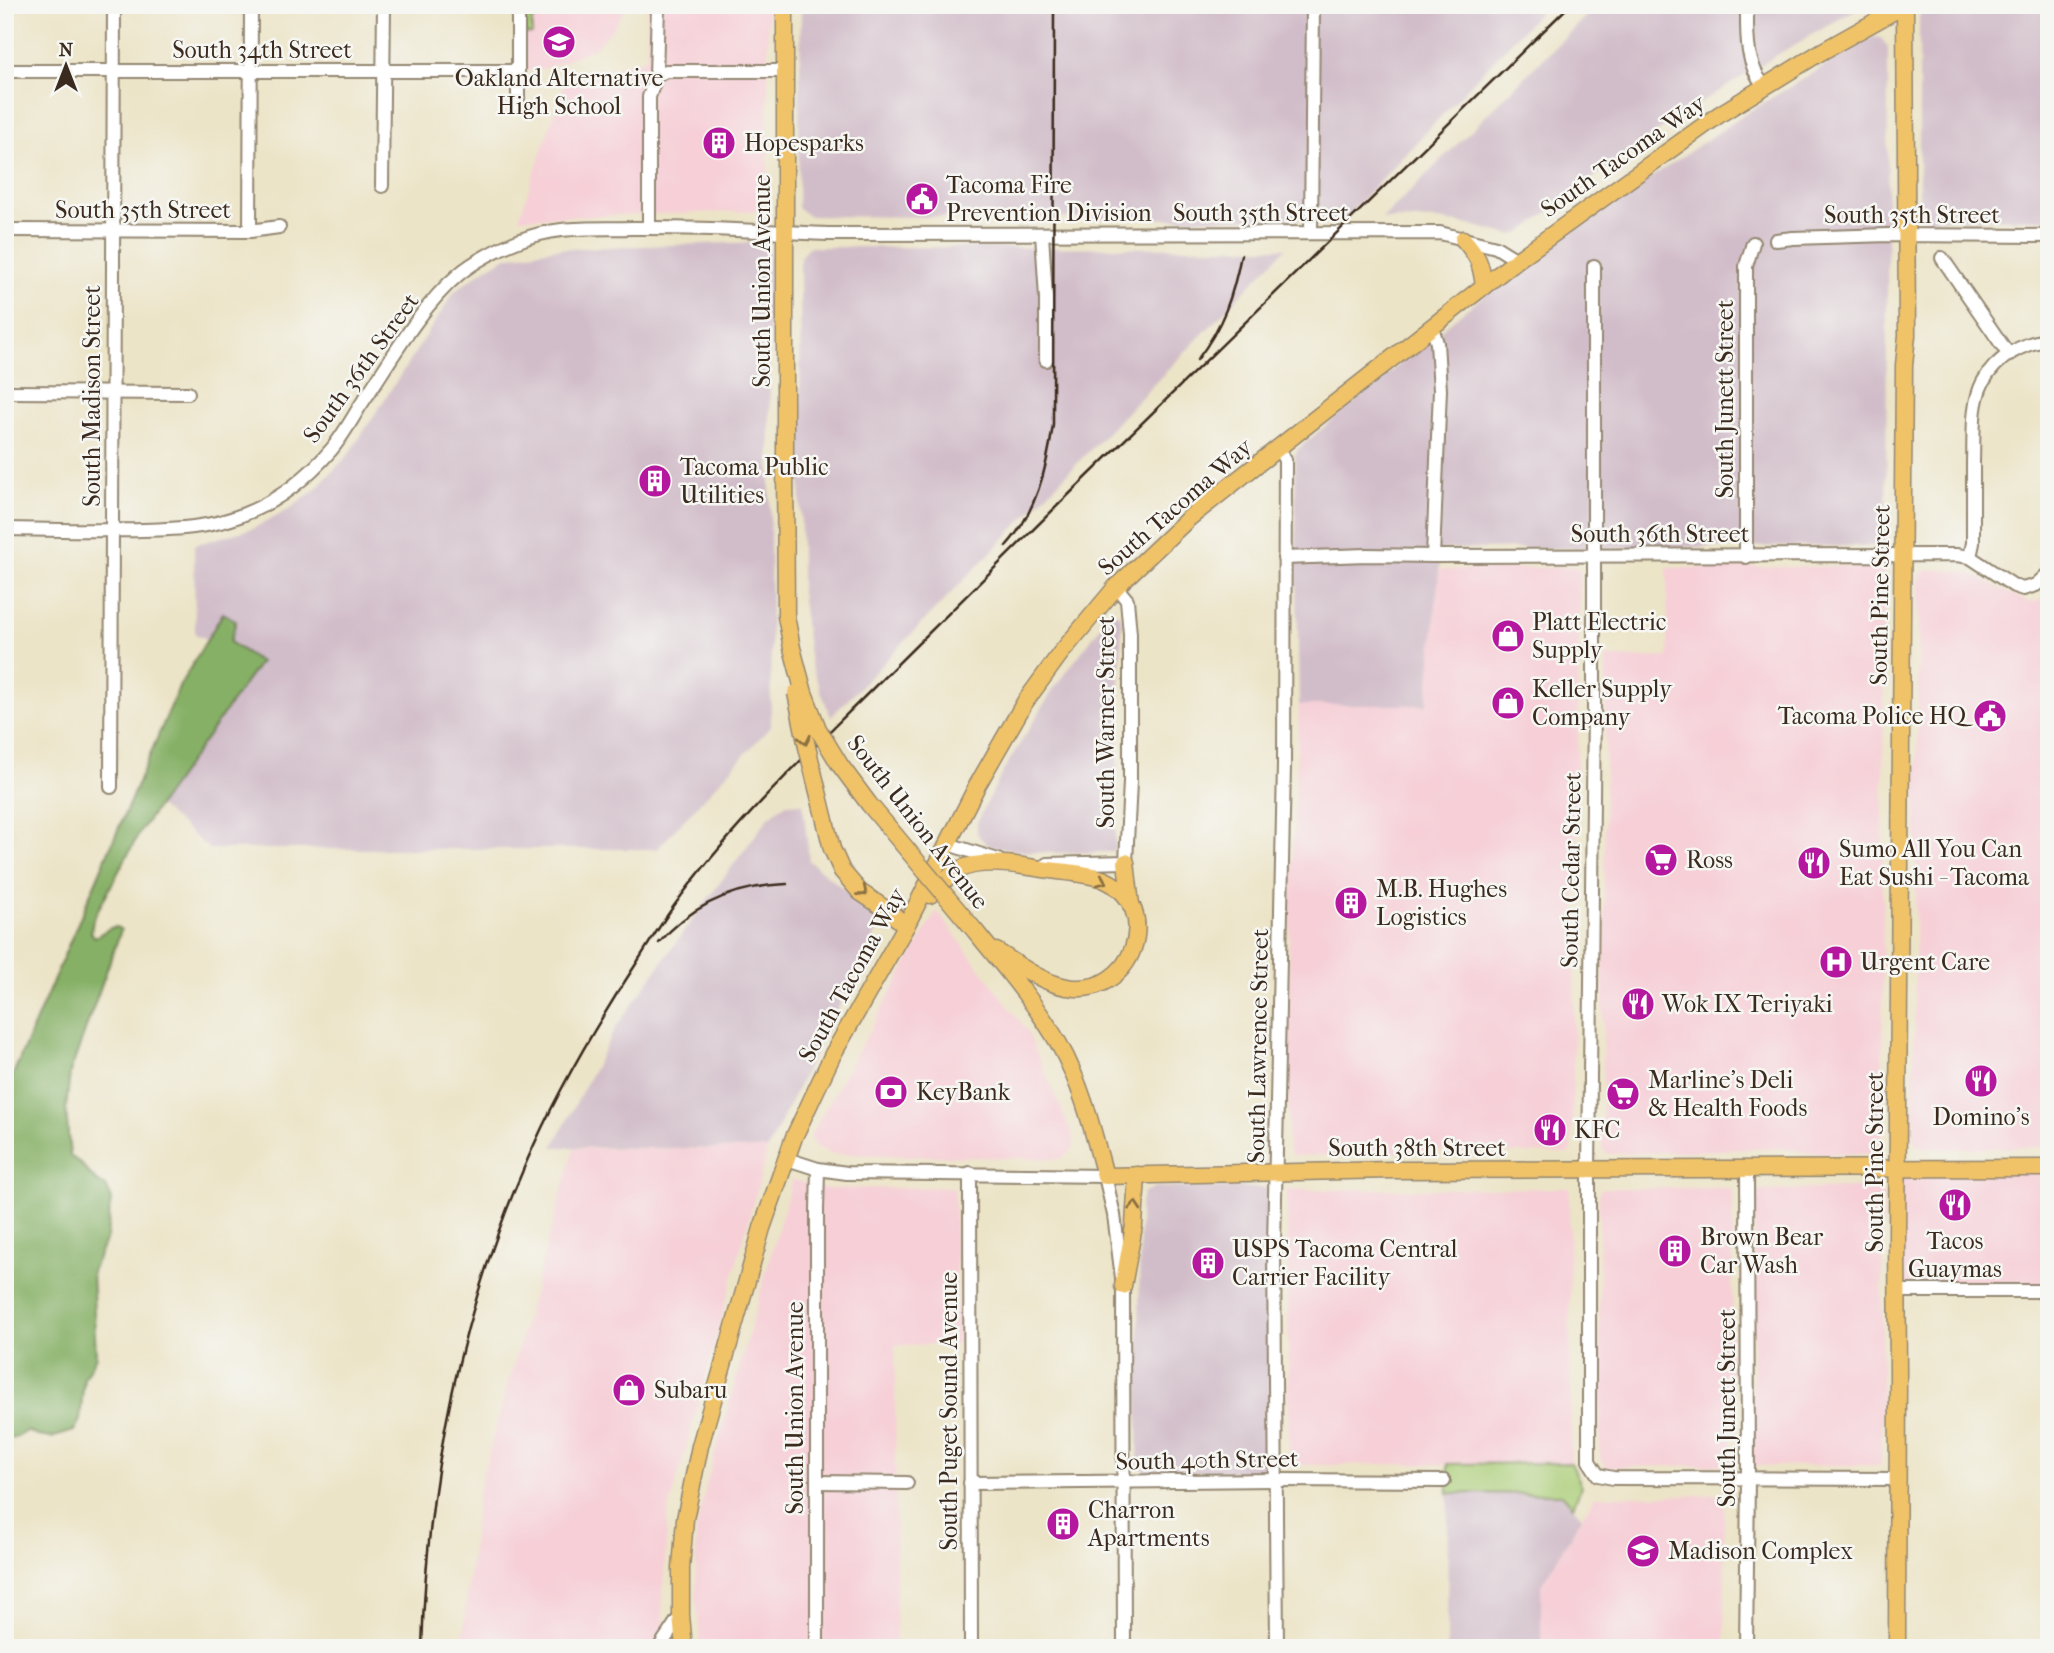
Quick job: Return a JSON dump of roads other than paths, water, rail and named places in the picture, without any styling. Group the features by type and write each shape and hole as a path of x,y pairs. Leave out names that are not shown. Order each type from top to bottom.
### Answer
{"main road":[{"name":"South Union Avenue","path":"785,5 786,616 804,693 818,729 840,765 869,804 988,946 1059,1045 1088,1112 1105,1176"},
{"name":"South Tacoma Way","path":"684,1648 681,1568 685,1519 700,1446 762,1228 787,1159 829,1060 906,926 978,783 1025,702 1059,654 1116,587 1189,518 1517,260 1669,150 1765,86 1905,5"},
{"name":"South Pine Street","path":"1897,1648 1898,1170 1907,335 1905,5"},
{"path":"1463,239 1476,253 1484,286"},
{"path":"792,648 796,690 807,747 832,849 842,871 860,892 906,926"},
{"path":"988,946 1049,982 1079,989 1100,985 1118,974 1131,957 1135,945 1135,916 1131,906 1126,862"},
{"path":"915,909 955,871 970,866 1012,864 1105,880 1115,887 1131,906"},
{"name":"South 38th Street","path":"1105,1176 1747,1168 2049,1168"},
{"path":"1124,1286 1134,1226 1137,1175"}],"street":[{"name":"South Madison Street","path":"111,787 114,5"},
{"path":"250,232 251,5"},
{"path":"382,186 384,5"},
{"path":"518,5 518,106"},
{"path":"649,227 649,97 656,76 658,5"},
{"path":"1311,233 1313,5"},
{"path":"1747,5 1749,55 1754,71 1765,86"},
{"name":"South 34th Street","path":"5,71 518,71"},
{"path":"656,76 666,71 785,71"},
{"name":"South 35th Street","path":"5,230 250,232 279,227"},
{"name":"South 35th Street","path":"539,233 570,228 649,227 828,234 1440,233 1496,247 1517,260"},
{"name":"South 36th Street","path":"5,529 185,528 211,525 262,506 288,491 332,449 430,304 458,275 496,251 539,233"},
{"path":"1042,234 1046,360"},
{"name":"South 35th Street","path":"1776,240 1906,234 2049,236"},
{"name":"South Junett Street","path":"1746,556 1746,267 1754,243"},
{"path":"1942,258 2009,355"},
{"name":"South Cedar Street","path":"1594,267 1589,1461 1595,1473 1613,1478 1748,1479"},
{"path":"1432,327 1437,343 1440,390 1433,556"},
{"path":"2049,340 2036,341 2009,355 1991,370 1982,383 1976,402 1973,542 1970,557 2014,586 2026,589 2036,585 2049,573"},
{"path":"5,392 188,393"},
{"name":"South Lawrence Street","path":"1277,1648 1274,1246 1284,707 1285,460 1278,448"},
{"name":"South 36th Street","path":"1284,558 1366,555 1970,557"},
{"name":"South Warner Street","path":"1116,587 1126,600 1130,634 1130,782 1126,862"},
{"path":"948,844 1012,864 1126,862"},
{"name":"South 38th Street","path":"787,1159 847,1173 1105,1176"},
{"name":"South Union Avenue","path":"817,1648 818,1168"},
{"name":"South Junett Street","path":"1746,1648 1747,1168"},
{"name":"South Puget Sound Avenue","path":"970,1173 971,1648"},
{"path":"1105,1176 1114,1215 1124,1286 1124,1648"},
{"path":"1898,1291 2049,1292"},
{"path":"1748,1479 1898,1479"},
{"name":"South 40th Street","path":"970,1483 1444,1481"},
{"path":"817,1482 907,1483"},
{"path":"659,1648 681,1615"}],"railway":[{"path":"1006,546 1032,505 1047,457 1053,425 1054,5"},
{"path":"422,1648 425,1586 439,1462 465,1340 482,1280 502,1221 550,1111 620,988 671,910 737,828 804,757 1570,5"},
{"path":"1197,360 1214,335 1226,310 1241,255"},
{"path":"659,943 686,918 716,900 750,889 787,884"}],"place":[{"name":"Oakland Alternative High School","path":"559,42"},
{"name":"Hopesparks","path":"719,143"},
{"name":"Tacoma Fire Prevention Division","path":"922,199"},
{"name":"Tacoma Public Utilities","path":"655,481"},
{"name":"Platt Electric Supply","path":"1508,636"},
{"name":"Keller Supply Company","path":"1508,703"},
{"name":"Tacoma Police HQ","path":"1990,716"},
{"name":"Ross","path":"1661,860"},
{"name":"Sumo All You Can Eat Sushi - Tacoma","path":"1814,863"},
{"name":"M.B. Hughes Logistics","path":"1351,903"},
{"name":"Urgent Care","path":"1836,962"},
{"name":"Wok IX Teriyaki","path":"1638,1004"},
{"name":"Domino's","path":"1981,1081"},
{"name":"KeyBank","path":"891,1092"},
{"name":"Marline's Deli & Health Foods","path":"1623,1094"},
{"name":"KFC","path":"1550,1130"},
{"name":"Tacos Guaymas","path":"1955,1205"},
{"name":"Brown Bear Car Wash","path":"1675,1251"},
{"name":"USPS Tacoma Central Carrier Facility","path":"1208,1263"},
{"name":"Subaru","path":"629,1390"},
{"name":"Charron Apartments","path":"1063,1524"},
{"name":"Madison Complex","path":"1643,1551"}]}
